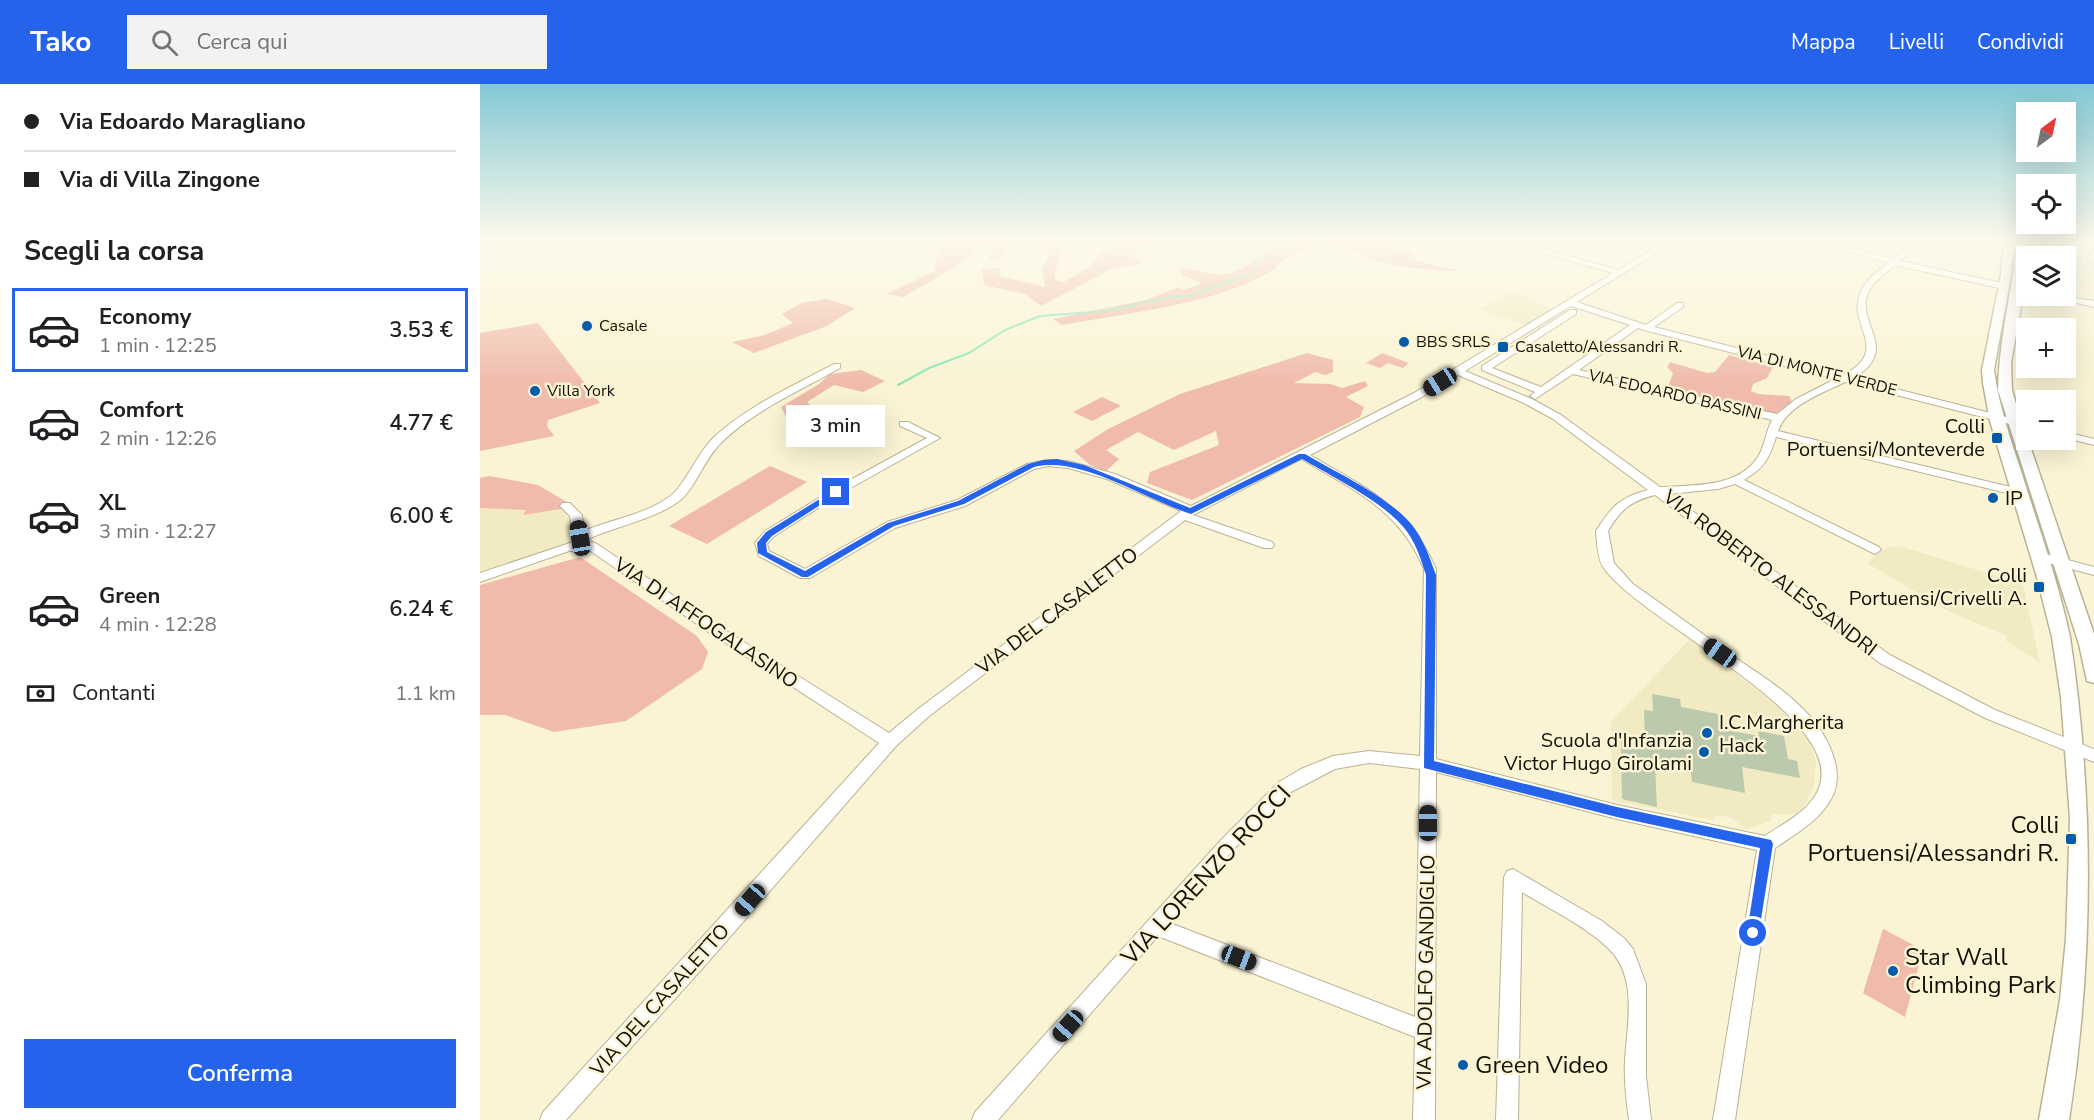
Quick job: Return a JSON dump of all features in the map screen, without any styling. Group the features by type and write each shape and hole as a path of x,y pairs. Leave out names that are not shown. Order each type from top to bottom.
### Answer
{"main road":[{"path":"2013,292 2000,349 2005,390 2012,421 2062,561 2088,645 2094,676"},
{"path":"2012,421 2019,492 2061,637 2087,754 2081,938 2060,1118"}],"street":[{"name":"VIA DEL CASALETTO","path":"550,1120 702,954 890,742 932,706 1187,513 1418,395 1567,308 1595,288"},
{"path":"1724,1120 1767,844 1803,820 1820,802 1829,780 1825,755 1811,728 1791,706 1634,592 1610,568 1602,537 1607,520 1628,500 1658,490 1711,487 1736,480 1758,465 1779,418 1796,404 1862,368 1870,359 1872,348 1863,298 1868,288"},
{"path":"2076,301 2094,304"},
{"path":"1647,328 1680,305"},
{"path":"1542,391 1485,368 1567,308"},
{"name":"VIA DI MONTE VERDE","path":"1567,308 1633,328 1647,328 2012,421"},
{"path":"1528,401 1633,328"},
{"path":"480,578 580,541 603,527 652,511 673,501 683,490 701,459 725,433 767,405 837,366"},
{"name":"VIA ROBERTO ALESSANDRI","path":"1456,371 1528,401 1557,417 1894,665 1995,717 2087,754"},
{"name":"VIA EDOARDO BASSINI","path":"1571,371 1779,418"},
{"path":"904,424 935,438 836,492 769,534 761,543 763,553 805,575 891,525 961,502 1031,466 1051,462 1067,463 1091,470 1187,513 1268,545"},
{"path":"1772,433 2019,492"},
{"path":"2076,438 2094,442"},
{"name":"VIA ADOLFO GANDIGLIO","path":"1302,455 1391,509 1410,529 1425,556 1431,575 1424,1120"},
{"path":"1736,480 1875,550"},
{"path":"566,506 576,515 580,541"},
{"name":"VIA DI AFFOGALASINO","path":"580,541 618,563 715,630 890,742"},
{"path":"2038,556 2094,571"},
{"name":"VIA LORENZO ROCCI","path":"983,1120 1228,844 1295,780 1333,763 1355,758 1382,758 1429,764 1700,830 1767,844"},
{"path":"1507,1120 1513,877 1606,933 1622,948 1636,984 1638,1001 1635,1043 1636,1105 1640,1120"},
{"path":"1155,926 1426,1031"}],"shaded area":[{"path":"899,288 918,288 903,297 887,294"},
{"path":"999,288 1075,288 1041,306 1025,294"},
{"path":"1176,288 1235,288 1175,305 1062,325 1053,319 1146,300"},
{"path":"1514,292 1552,309 1526,325 1480,309"},
{"path":"827,299 855,308 827,326 754,353 732,342 765,335 793,323 782,314 801,303"},
{"name":"Villa York","path":"538,323 600,403 548,420 547,426 554,436 480,451 480,333"},
{"path":"1307,353 1333,360 1333,372 1325,375 1315,372 1294,383 1330,384 1342,388 1365,381 1368,386 1346,397 1364,407 1360,417 1192,500 1147,483 1150,472 1219,445 1216,431 1174,450 1138,432 1106,450 1119,459 1106,471 1090,465 1074,451 1108,429 1180,394"},
{"path":"1382,353 1409,363 1403,368 1388,363 1380,368 1366,363"},
{"path":"1729,355 1773,367 1767,378 1753,384 1751,391 1758,394 1789,396 1792,402 1775,414 1667,390 1673,373 1667,367 1670,362 1707,373 1715,372"},
{"path":"861,370 885,381 863,392 834,385 807,402 819,412 788,422 781,407 819,384 830,374"},
{"path":"1102,397 1121,406 1092,421 1073,412"},
{"path":"770,466 807,482 707,544 669,526"},
{"path":"489,476 538,485 570,504 561,509 523,515 526,510 480,508 480,478"},
{"path":"480,508 526,510 524,515 561,509 567,513 571,542 480,575"},
{"path":"1899,546 2023,584 2040,663 2005,640 2007,636 1948,611 1867,563 1879,552 1889,547"},
{"path":"580,557 697,636 708,652 702,669 626,721 554,732 505,715 480,715 480,585"},
{"name":"I.C.Margherita Hack","path":"1690,639 1779,705 1809,741 1816,761 1814,785 1806,802 1796,814 1772,813 1771,821 1746,829 1732,818 1716,815 1712,820 1612,800 1611,722"},
{"name":"Star Wall Climbing Park","path":"1883,929 1923,950 1905,1017 1863,993"}],"building":[{"name":"Scuola d'Infanzia Victor Hugo Girolami","path":"1652,694 1680,699 1681,707 1718,714 1720,729 1759,736 1758,731 1784,736 1788,759 1797,761 1800,778 1742,767 1745,793 1692,782 1691,773 1655,766 1657,807 1622,799 1621,740 1645,744 1644,710 1653,711"}],"waterway":[{"path":"898,385 929,368 969,353 1005,330 1040,316 1105,311 1171,297 1190,296 1210,288"}],"place":[{"name":"Casale","path":"587,326"},
{"name":"BBS SRLS","path":"1404,342"},
{"name":"Casaletto/Alessandri R.","path":"1503,347"},
{"name":"Villa York","path":"535,391"},
{"name":"Colli Portuensi/Monteverde","path":"1997,438"},
{"name":"IP","path":"1993,498"},
{"name":"Colli Portuensi/Crivelli A.","path":"2039,587"},
{"name":"I.C.Margherita Hack","path":"1707,733"},
{"name":"Scuola d'Infanzia Victor Hugo Girolami","path":"1704,752"},
{"name":"Colli Portuensi/Alessandri R.","path":"2071,839"},
{"name":"Star Wall Climbing Park","path":"1893,971"},
{"name":"Green Video","path":"1463,1065"}],"route":[{"path":"836,492 769,534 761,543 763,553 805,575 891,525 961,502 1043,462 1081,466 1191,511 1302,455 1391,509 1410,529 1423,550 1431,575 1429,764 1617,812 1767,844 1753,933"}]}
